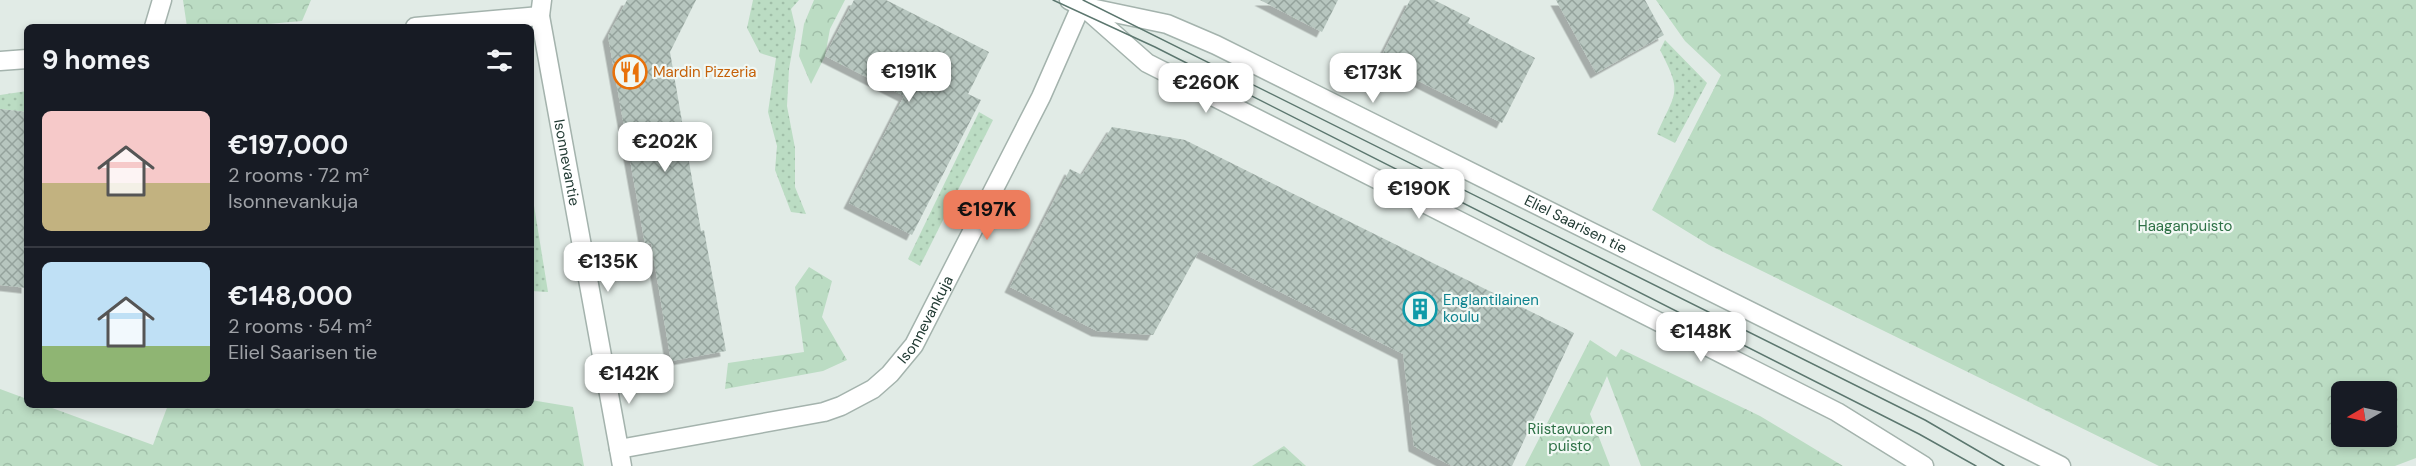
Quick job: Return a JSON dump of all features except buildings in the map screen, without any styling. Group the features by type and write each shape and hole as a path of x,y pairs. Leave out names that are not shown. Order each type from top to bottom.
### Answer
{"street":[{"path":"155,24 162,0"},
{"path":"1075,3 1146,63 1837,412 1924,466"},
{"name":"Isonnevankuja","path":"620,458 824,412 858,399 890,374 914,345 1041,97 1075,3"},
{"name":"Eliel Saarisen tie","path":"1075,3 1167,24 1216,45 2061,466"},
{"path":"435,24 541,8"},
{"name":"Isonnevantie","path":"541,8 620,458"},
{"path":"0,62 24,59"}],"green space":[{"path":"183,0 311,0 302,21 268,24 187,24"},
{"path":"753,0 799,0 791,9 796,30 789,69 787,106 795,148 795,187 806,214 791,212 775,170 777,146 768,112 776,58 760,53 747,28"},
{"path":"814,0 845,0 830,29 825,56 811,84 799,56 804,24"},
{"name":"Haaganpuisto","path":"1656,0 2416,0 2416,458 2395,466 2159,466 1709,245 1652,210 1721,75 1685,41"},
{"path":"1665,40 1707,83 1675,143 1657,134 1674,92 1672,76 1660,50"},
{"path":"24,91 24,112 0,109 0,95"},
{"path":"979,112 993,120 920,266 908,259"},
{"path":"534,206 548,292 534,291"},
{"path":"809,267 832,281 822,317 847,360 823,371 725,389 728,363 804,352 795,287"},
{"name":"Riistavuoren puisto","path":"1590,340 1616,357 1621,349 1760,416 1843,466 1641,466 1607,376 1590,414 1610,466 1525,466"},
{"path":"0,389 24,398 24,408 52,408 153,445 167,408 534,408 534,400 573,407 584,466 0,466"},
{"path":"1284,446 1306,466 1252,466"}],"tram line":[{"path":"1053,0 1155,47 1919,434 1976,466"},
{"path":"1083,0 1925,420 2004,466"}],"place":[{"name":"Mardin Pizzeria","path":"630,72"},
{"name":"Englantilainen koulu","path":"1420,309"}]}
